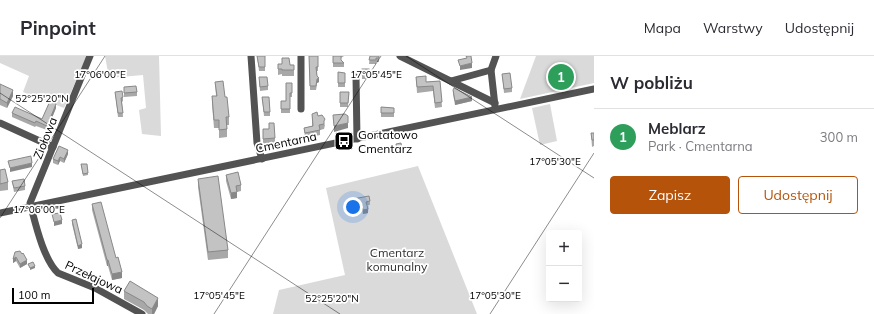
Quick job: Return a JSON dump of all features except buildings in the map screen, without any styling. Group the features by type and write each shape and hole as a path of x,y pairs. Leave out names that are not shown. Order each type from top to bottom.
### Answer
{"street":[{"name":"Ziołowa","path":"30,207 30,202 90,56"},
{"path":"251,56 257,143 262,159"},
{"path":"301,56 301,109"},
{"path":"400,56 411,58 496,106"},
{"path":"496,56 491,70 496,106"},
{"path":"450,81 491,70"},
{"path":"356,77 357,139"},
{"name":"Cmentarna","path":"0,213 357,139 496,106 594,89"},
{"path":"0,123 53,147"},
{"name":"Przełajowa","path":"30,207 39,235 54,269 58,273 108,294 142,314"}],"green space":[{"path":"0,56 87,56 64,108 23,92 29,76 0,63"},
{"path":"105,56 159,56 161,136 142,134 139,110 146,108 143,75 109,78"},
{"path":"536,56 594,56 594,83 520,99"},
{"path":"550,104 557,141 540,145 532,108"},
{"name":"Cmentarz komunalny","path":"418,166 477,314 273,314 279,290 345,275 326,188"}],"place":[{"name":"Meblarz","path":"561,77"},
{"name":"Gortatowo Cmentarz","path":"344,141"}]}
